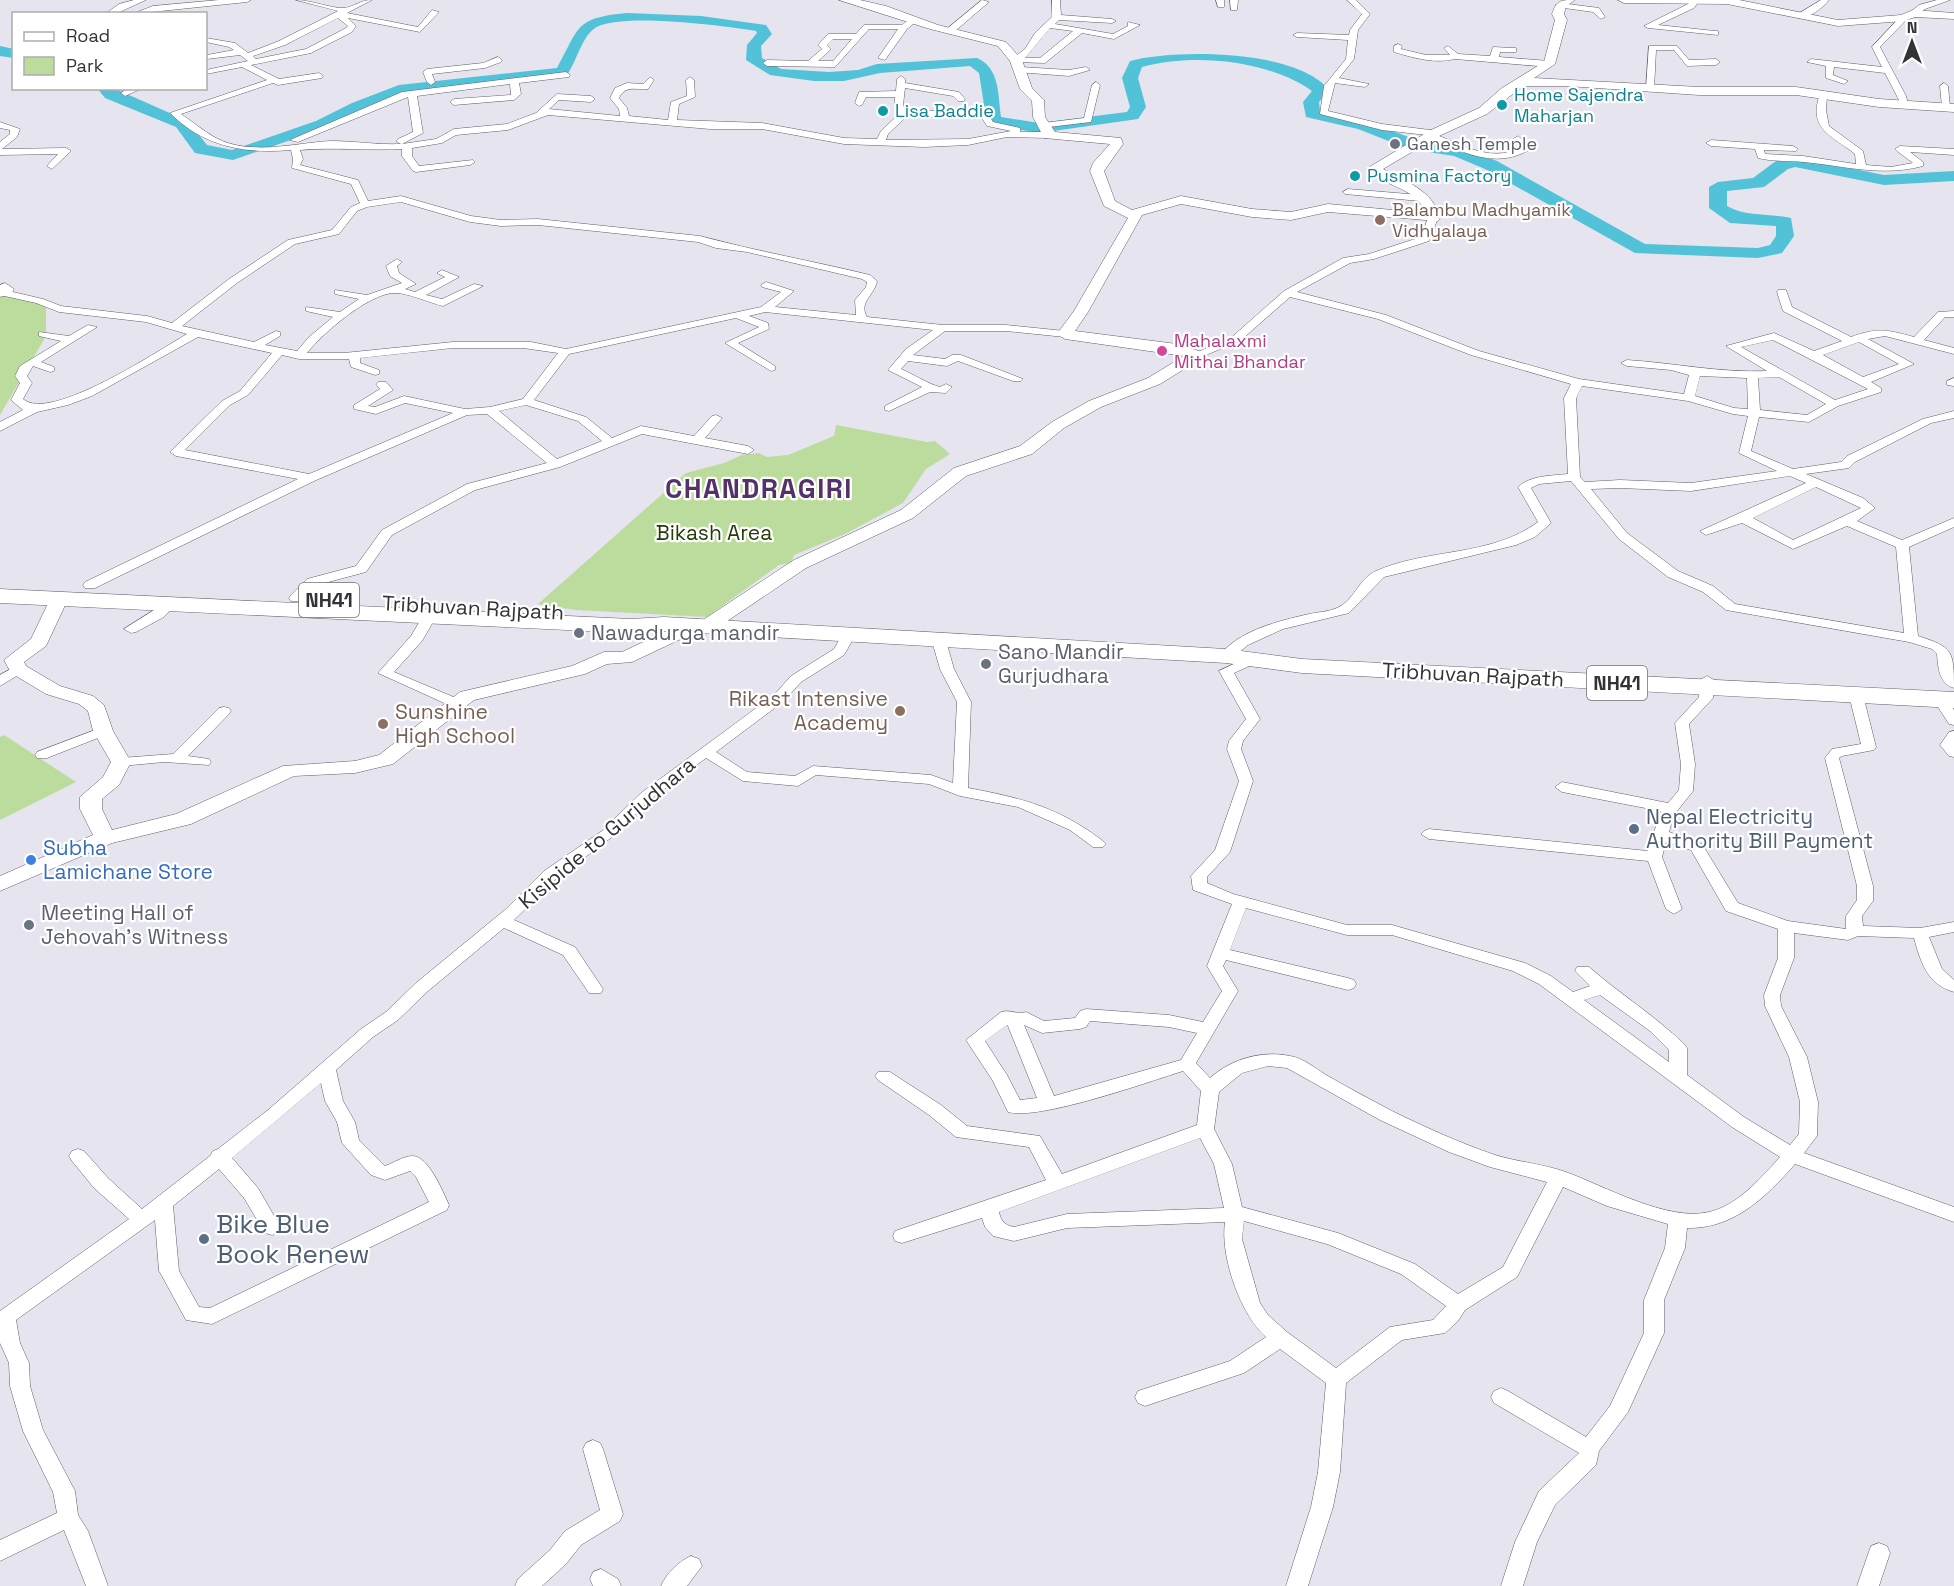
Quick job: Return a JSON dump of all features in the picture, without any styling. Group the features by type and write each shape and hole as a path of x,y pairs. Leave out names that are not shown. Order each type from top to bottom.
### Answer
{"highway":[{"name":"Tribhuvan Rajpath","path":"0,579 634,617 657,623"},
{"path":"0,587 570,619 589,624"},
{"name":"Tribhuvan Rajpath","path":"0,596 167,606 631,626 657,623 848,636 1226,656 1280,661 1302,666 1707,684 1951,700"},
{"name":"Tribhuvan Rajpath","path":"1707,684 1951,700"}],"street":[{"path":"112,12 122,6 142,0"},
{"path":"142,12 153,8 247,0"},
{"path":"300,0 342,14 420,30 435,12"},
{"path":"207,72 282,43 368,0"},
{"path":"845,0 882,8 909,24"},
{"path":"1018,65 1031,51 1038,34 1051,26 1057,17 1059,10 1056,0"},
{"path":"1351,0 1366,15 1354,30 1350,59 1331,80 1325,92 1323,112 1382,127 1432,136 1496,159 1508,157 1526,148 1518,139"},
{"path":"1624,0 1754,4 1838,23 1909,15 1954,16"},
{"path":"1801,16 1821,5 1825,0"},
{"path":"1906,106 1905,98 1885,70 1876,47 1909,15 1922,7 1946,0"},
{"path":"1695,1 1648,26 1715,33"},
{"path":"951,30 975,8 986,2"},
{"path":"0,884 105,838 183,819 290,770 355,767 386,760 458,704 478,693 578,670 604,658 625,658 700,626 801,564 907,514 960,472 1026,450 1058,425 1095,404 1155,381 1197,356 1236,339 1287,293 1347,260 1370,257 1425,239 1433,218 1430,206 1420,198 1419,194 1373,169 1413,145 1483,111 1496,98 1550,64 1561,20 1558,14 1565,3 1596,10 1601,17"},
{"path":"210,57 243,57 255,62 308,51 349,30 352,26 342,14"},
{"path":"1057,17 1112,21"},
{"path":"882,58 909,24"},
{"path":"767,63 836,64 867,27 909,24 951,30 1002,44 1018,65 1026,89 1038,100 1036,109 1047,131"},
{"path":"1051,26 1080,30 1110,39 1136,25 1131,24"},
{"path":"1018,65 1042,61 1080,30"},
{"path":"1297,35 1352,38"},
{"path":"811,63 827,49 822,45 831,36 859,37"},
{"path":"209,42 232,45 243,57 278,82 319,76"},
{"path":"1398,46 1397,50 1420,56 1448,59 1455,56 1550,64"},
{"path":"1448,48 1455,56"},
{"path":"1650,89 1652,48 1677,48 1687,63 1716,62"},
{"path":"1494,60 1496,49 1513,50"},
{"path":"431,82 427,72 486,65 498,60"},
{"path":"1811,62 1885,70"},
{"path":"1830,64 1829,76 1844,81"},
{"path":"1018,65 1069,73 1086,70"},
{"path":"365,204 355,182 295,166 298,159 288,145 292,141 372,106 412,93 566,75"},
{"path":"274,80 174,113 213,140 245,148 263,150 333,144 378,148 407,147 439,141 454,132 508,127 540,113 557,97 591,99"},
{"path":"624,118 623,108 614,98 618,90 627,86 645,87 650,80"},
{"path":"672,122 675,102 691,97 690,80"},
{"path":"1331,80 1365,84"},
{"path":"457,87 454,105 514,97 518,94 514,82"},
{"path":"1523,82 1567,82 1650,89 1796,91 1906,106 1950,107 1944,86"},
{"path":"1007,134 1047,131 1088,120 1096,85"},
{"path":"901,86 903,115"},
{"path":"859,103 862,94 901,86 956,93 961,99"},
{"path":"125,93 133,90"},
{"path":"378,148 418,135 412,93"},
{"path":"1823,96 1820,113 1827,133 1860,153 1862,168"},
{"path":"540,113 710,126 762,126 837,141 880,142 968,142 1024,132 990,124 983,112 903,115 884,133 880,142"},
{"path":"0,125 15,129 14,135 0,147"},
{"path":"1047,131 1116,141 1117,144 1098,166 1097,171 1109,203 1136,217 1065,334"},
{"path":"1711,143 1793,149"},
{"path":"407,147 407,156 416,169 470,162"},
{"path":"1758,147 1761,156 1765,158 1803,159 1862,168 1898,169 1920,164 1900,149 1954,152"},
{"path":"0,152 66,151 52,166"},
{"path":"1348,192 1420,198"},
{"path":"174,326 229,286 233,280 292,242 335,232 350,212 365,204 401,199 470,219 501,223 538,222 700,238 716,245 747,249 866,277 872,281 871,288 860,300 860,312 863,319"},
{"path":"1132,214 1181,200 1252,213 1291,216 1328,208 1433,218"},
{"path":"299,356 342,315 369,298 411,284 394,274 395,270 391,266 397,262"},
{"path":"417,295 454,277 442,273"},
{"path":"765,309 789,291 766,285"},
{"path":"394,289 443,303 478,286"},
{"path":"2,291 59,309 115,314 299,356 354,357 412,348 476,345 523,345 554,348 565,352 765,309 943,328 1006,328 1065,334 1177,349 1197,356"},
{"path":"339,292 369,298"},
{"path":"1782,292 1787,309 1908,364 1862,381"},
{"path":"1287,293 1382,317 1475,353 1578,381 1689,398 1754,414 1809,419 1834,404 1877,390 1774,336 1731,346 1834,404"},
{"path":"310,309 342,315"},
{"path":"1918,340 1942,314 1954,314"},
{"path":"737,315 764,325 764,329 730,343 771,368"},
{"path":"33,409 26,408 17,400 26,383 21,376 24,368 92,327"},
{"path":"928,388 924,383 894,370 905,357 943,328"},
{"path":"0,427 33,409 64,403 89,394 196,333"},
{"path":"1814,355 1873,333 1885,333 1918,340 1954,351"},
{"path":"43,334 69,339"},
{"path":"257,345 276,334"},
{"path":"279,351 244,393 226,403 176,452 310,478"},
{"path":"527,401 565,352"},
{"path":"354,357 355,365 375,372"},
{"path":"905,357 947,363 956,357 962,358 1017,379"},
{"path":"32,362 50,369"},
{"path":"1627,363 1677,368 1693,372 1780,374"},
{"path":"1689,398 1695,374 1693,372"},
{"path":"1743,518 1793,544 1848,521 1869,508 1817,482 1745,453 1754,414 1752,379 1754,375"},
{"path":"1578,381 1570,398 1578,482 1623,536 1673,574 1708,589 1731,606 1911,638 1936,645 1944,653 1946,672 1954,684"},
{"path":"382,384 387,390 358,407 376,411 404,399 465,412 490,410 527,401 582,420 610,442"},
{"path":"889,408 928,388 942,391 946,387"},
{"path":"359,395 371,398"},
{"path":"490,410 556,464"},
{"path":"90,585 310,478 465,412"},
{"path":"1226,656 1235,646 1247,640 1300,620 1344,610 1377,575 1458,556 1518,538 1540,528 1545,523 1524,488 1536,481 1690,487 1845,465 1851,459 1927,421 1954,414"},
{"path":"698,439 716,418"},
{"path":"296,598 312,582 361,568 384,539 386,533 471,487 556,464 641,430 748,450"},
{"path":"1706,531 1743,518 1817,482"},
{"path":"1848,521 1902,545 1954,522"},
{"path":"1902,545 1911,638"},
{"path":"60,599 39,642 14,660 18,669 53,690 86,700 97,709 103,731 121,762"},
{"path":"131,629 159,614 167,606"},
{"path":"429,617 417,638 385,674 458,704"},
{"name":"Kisipide to Gurjudhara","path":"3,1319 142,1220 219,1156 274,1115 367,1033 392,1016 422,987 502,921 550,875 607,834 646,796 778,698 796,679 839,652 848,636"},
{"path":"939,641 948,669 964,702 960,790"},
{"path":"1253,659 1226,671 1253,719 1236,741 1234,749 1246,781 1222,852 1198,876 1198,882 1208,892 1347,930 1392,930 1509,964 1545,981 1738,1122 1791,1155 1954,1215"},
{"path":"0,682 18,669"},
{"path":"1674,909 1654,857 1666,815 1686,791 1688,764 1683,719 1706,698 1707,684"},
{"path":"1856,695 1869,747 1846,750 1832,758 1853,842 1861,862 1866,896 1854,916 1856,931"},
{"path":"1951,700 1954,722"},
{"path":"177,759 224,711"},
{"path":"42,755 103,731"},
{"path":"1954,735 1947,745 1954,753"},
{"path":"705,751 743,776 798,781 813,770 932,780 960,790 1022,803 1075,827 1098,844"},
{"path":"121,762 177,759 204,762"},
{"path":"105,838 91,808 92,797 112,780 121,762"},
{"path":"1562,787 1672,808"},
{"path":"1429,834 1654,857"},
{"path":"1660,834 1697,847 1732,908 1786,926 1848,935 1856,931 1920,933 1954,927"},
{"path":"1007,1016 975,1040 1001,1079 1014,1107 1048,1104 1187,1064 1230,991 1215,966 1241,902"},
{"path":"502,921 569,951 595,989"},
{"path":"1336,1379 1280,1338 1261,1321 1251,1305 1232,1239 1235,1215 1223,1164 1205,1129 1210,1090 1218,1080 1240,1066 1276,1058 1291,1062 1408,1125 1492,1161 1559,1177 1614,1201 1678,1220 1714,1219 1738,1207 1808,1136 1809,1102 1798,1057 1773,1006 1772,995 1786,958 1786,926"},
{"path":"1920,933 1934,973 1945,984 1954,986"},
{"path":"1220,953 1348,984"},
{"path":"1583,971 1602,988 1656,1027 1678,1048 1678,1076"},
{"path":"1571,999 1602,988"},
{"path":"1007,1016 1021,1020 1026,1018 1042,1027 1080,1023 1086,1015 1169,1021 1207,1029"},
{"path":"1007,1016 1015,1023 1048,1104"},
{"path":"1187,1064 1210,1090"},
{"path":"163,1204 169,1271 193,1314 212,1316 440,1205 423,1172 412,1163 385,1173 377,1170 351,1143 346,1122 334,1101 327,1068"},
{"path":"884,1076 935,1110 962,1132 1034,1141 1042,1152 1056,1182"},
{"path":"902,1236 989,1208 1205,1129"},
{"path":"78,1156 101,1183 142,1220"},
{"path":"219,1156 251,1193 272,1228"},
{"path":"1297,1586 1322,1507 1329,1472 1336,1379 1396,1333 1438,1327 1451,1316 1458,1304 1510,1272 1559,1177"},
{"path":"989,1208 992,1222 1000,1231 1014,1234 1067,1221 1235,1215 1266,1219 1360,1249 1408,1269 1458,1304"},
{"path":"1512,1586 1526,1542 1547,1497 1589,1459 1589,1449 1618,1412 1654,1333 1654,1300 1675,1248 1678,1220"},
{"path":"3,1319 19,1363 20,1386 33,1431 64,1491 68,1518 77,1532 97,1586"},
{"path":"1145,1397 1237,1367 1280,1338"},
{"path":"1501,1397 1589,1449"},
{"path":"526,1586 558,1557 573,1538 612,1514 593,1449"},
{"path":"0,1551 68,1518"},
{"path":"1868,1586 1879,1553"},
{"path":"672,1586 691,1566"}],"green space":[{"path":"0,288 46,301 46,336 0,415"},
{"name":"Bikash Area","path":"836,425 927,442 935,441 950,454 926,469 903,503 845,534 794,555 791,563 779,565 707,617 576,610 538,604 686,473 724,463 742,455 759,453 767,457 788,455 834,436"},
{"path":"4,735 76,782 0,820 0,737"}],"waterway":[{"path":"106,90 111,95 182,124 201,149 233,155 322,124 358,106 399,90 562,72 581,34 594,23 627,17 676,18 761,28 765,34 754,45 754,60 772,71 788,75 814,77 858,75 877,69 972,61 983,66 987,73 993,121 1039,128 1132,116 1138,107 1130,78 1135,64 1153,59 1176,57 1231,59 1259,64 1306,79 1321,90 1311,102 1312,114 1363,125 1415,145 1458,152 1491,165 1641,249 1758,253 1776,249 1785,236 1785,222 1757,218 1736,219 1718,208 1718,187 1758,183 1782,165 1795,162 1829,171 1884,180 1954,176"},
{"path":"0,51 12,54"}],"place":[{"name":"Home Sajendra Maharjan","path":"1502,105"},
{"name":"Lisa Baddie","path":"883,111"},
{"name":"Ganesh Temple","path":"1395,144"},
{"name":"Pusmina Factory","path":"1355,176"},
{"name":"Balambu Madhyamik Vidhyalaya","path":"1380,220"},
{"name":"Mahalaxmi Mithai Bhandar","path":"1162,351"},
{"name":"Nawadurga mandir","path":"579,633"},
{"name":"Sano Mandir Gurjudhara","path":"986,664"},
{"name":"Rikast Intensive Academy","path":"900,711"},
{"name":"Sunshine High School","path":"383,724"},
{"name":"Nepal Electricity Authority Bill Payment","path":"1634,829"},
{"name":"Subha Lamichane Store","path":"31,860"},
{"name":"Meeting Hall of Jehovah’s Witness","path":"29,925"},
{"name":"Bike Blue Book Renew","path":"204,1239"}],"district":[{"name":"CHANDRAGIRI","path":"759,489"}]}
